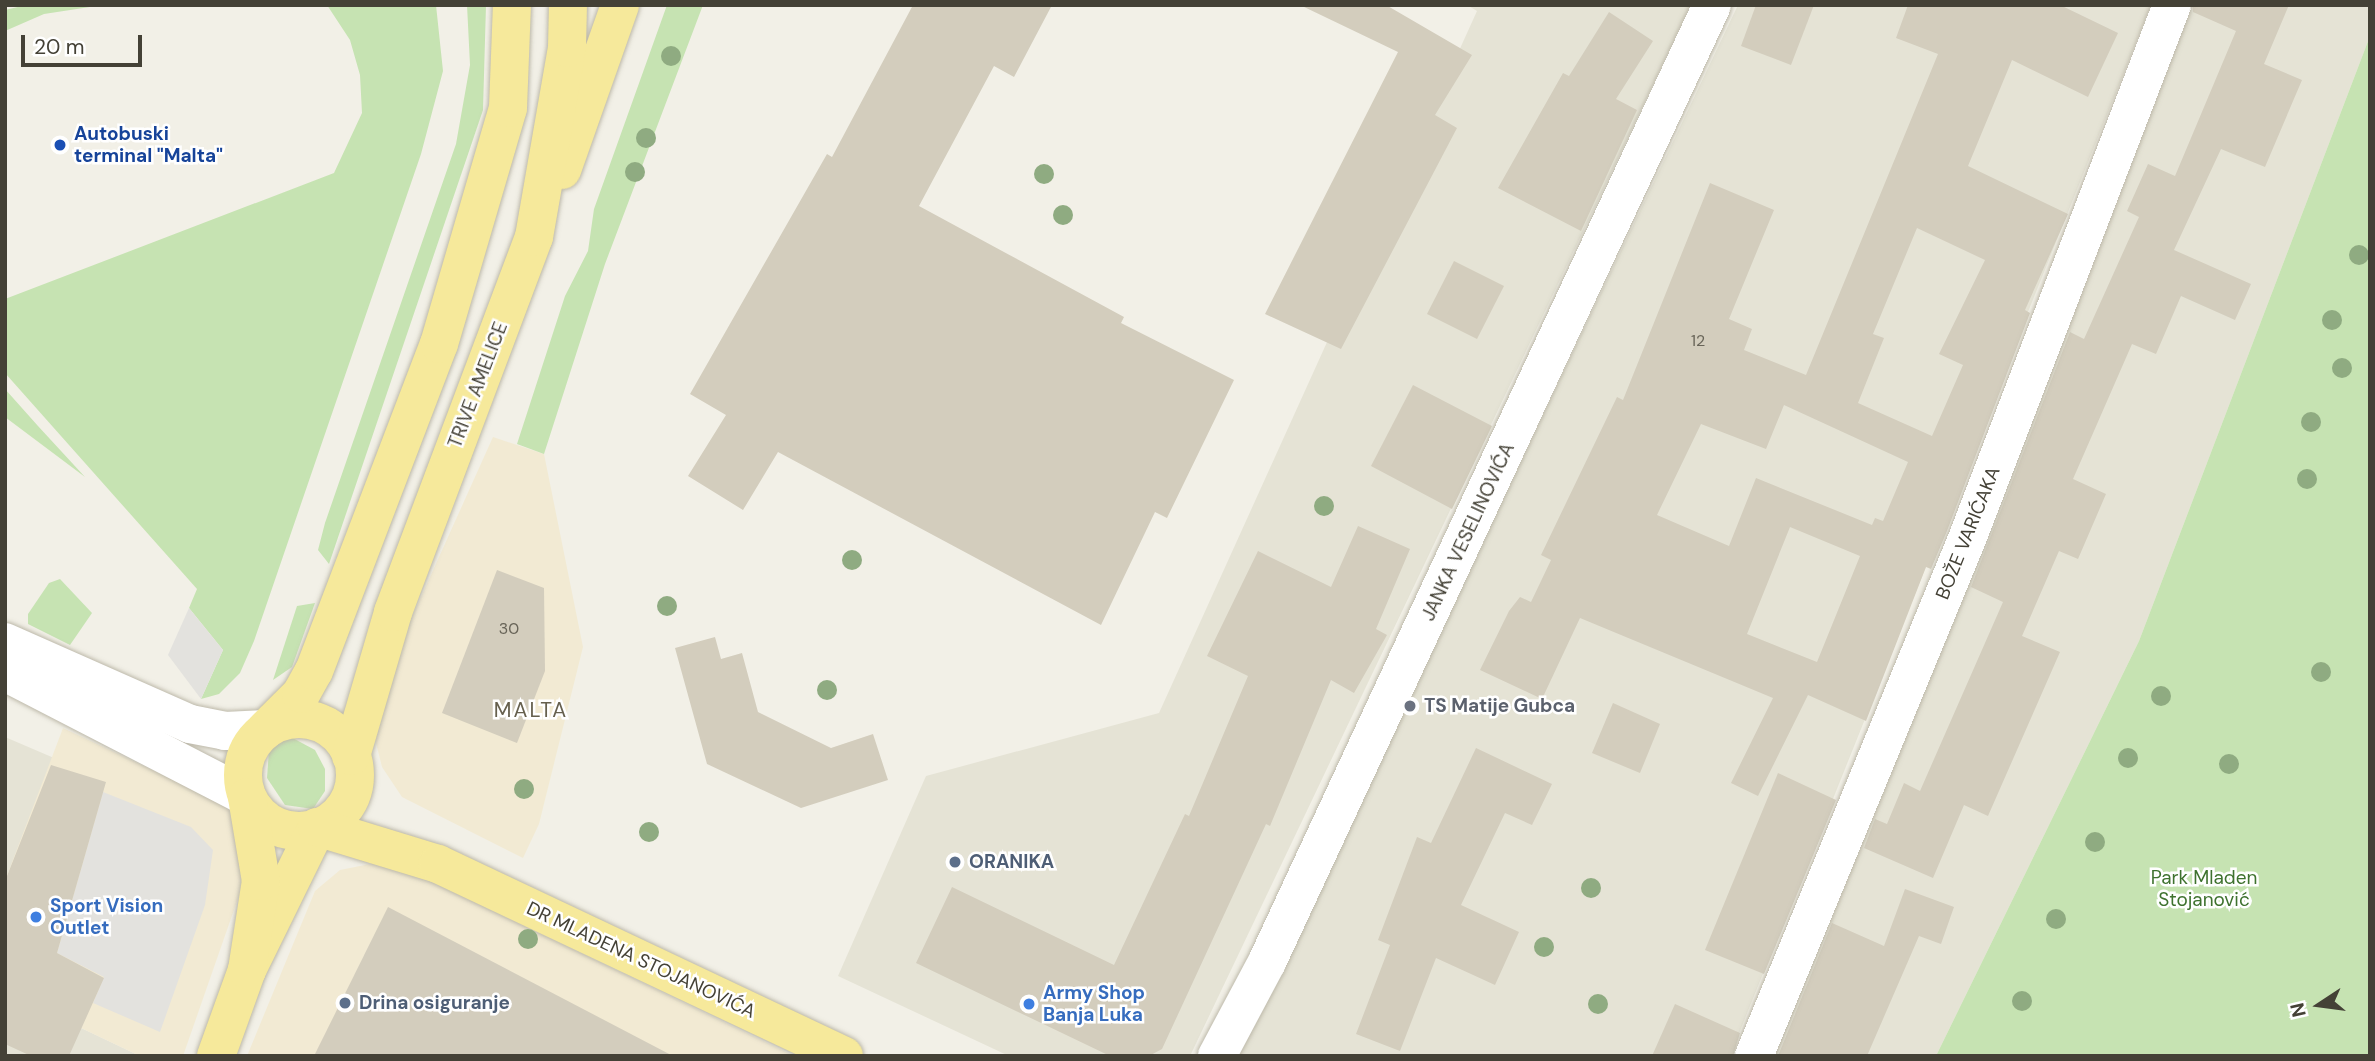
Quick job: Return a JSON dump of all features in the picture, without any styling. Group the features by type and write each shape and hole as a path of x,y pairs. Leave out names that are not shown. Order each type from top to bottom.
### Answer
{"main road":[{"path":"503,5 512,51"},
{"path":"247,970 261,881 247,797 245,760 266,729 295,702 314,671 439,344 492,175 508,108 512,5"},
{"name":"TRIVE AMELICE","path":"352,772 393,612 534,237 567,48 568,5"},
{"path":"534,237 588,108 620,5"},
{"path":"247,797 279,828 317,827 337,816 352,772 336,733 311,720 284,721 266,729"},
{"name":"DR MLADENA STOJANOVIĆA","path":"352,772 375,820 438,864"},
{"path":"216,1056 247,970 317,827"},
{"name":"DR MLADENA STOJANOVIĆA","path":"317,827 438,864 844,1056"}],"street":[{"name":"JANKA VESELINOVIĆA","path":"1217,1056 1267,962 1712,5"},
{"name":"BOŽE VARIĆAKA","path":"1754,1056 1967,539 2172,5"},
{"path":"5,642 190,724 225,731 266,729"},
{"path":"5,672 247,797"}],"shaded area":[{"path":"1467,5 1691,5 1190,1056 1009,1056 838,976 926,776 1159,713 1477,11"},
{"path":"1738,5 2151,5 1730,1056 1238,1056"},
{"path":"2191,5 2370,5 2370,36 2139,641 1936,1056 1774,1056"},
{"path":"493,437 544,454 583,647 539,824 523,858 402,797 382,767 374,735 381,686"},
{"path":"189,608 223,650 201,699 168,655"},
{"path":"63,728 220,802 235,816 243,884 183,1056 140,1056 39,1008 5,881"},
{"path":"5,737 54,758 5,881"},
{"path":"103,792 191,827 213,850 205,905 160,1032 93,1003 104,977 57,953"},
{"path":"375,863 400,866 794,1056 247,1056 315,891 340,870"},
{"path":"5,994 39,1008 140,1056 5,1056"}],"green space":[{"path":"26,5 103,5 44,14 5,31 5,10"},
{"path":"327,5 436,5 443,71 421,154 254,641 240,673 219,694 201,699 223,650 189,608 197,589 5,373 5,299 334,173 362,113 360,75 350,40"},
{"path":"467,5 486,5 483,110 329,564 318,550 325,523 456,144 470,65"},
{"path":"667,5 703,5 605,264 544,454 517,444 565,296 588,251 594,209"},
{"name":"Park Mladen Stojanović","path":"2370,36 2370,1056 1936,1056 2139,641"},
{"path":"5,389 38,426 85,477 5,417"},
{"path":"60,579 92,613 70,645 28,624 28,614 49,583"},
{"path":"315,603 292,667 273,680 297,606"},
{"path":"289,736 315,750 325,769 325,791 313,809 285,805 267,778 269,750"}],"building":[{"path":"913,5 1052,5 1014,77 994,66 919,206 1124,317 1121,323 1234,380 1167,518 1155,512 1101,625 778,452 743,510 688,476 726,415 690,394 827,154 832,157"},
{"path":"1300,5 1386,5 1472,55 1435,115 1457,128 1341,349 1265,314 1398,52"},
{"path":"1756,5 1814,5 1791,65 1741,46"},
{"path":"1908,5 2060,5 2118,33 2088,97 2012,60 1968,166 2068,214 2025,310 2030,313 1947,531 1931,569 1926,567 1866,721 1808,695 1758,796 1731,783 1773,698 1580,618 1542,699 1480,670 1509,611 1520,597 1531,602 1551,560 1541,555 1617,397 1623,400 1710,183 1774,210 1729,319 1752,329 1744,350 1806,375 1938,54 1896,38","holes":["1917,228 1985,260 1939,354 1963,365 1932,436 1858,403 1884,338 1873,334","1784,405 1908,462 1883,521 1875,518 1872,525 1756,478 1729,546 1657,515 1701,424 1766,449","1790,527 1860,556 1817,662 1747,634"]},
{"path":"2193,5 2289,5 2264,64 2302,80 2265,167 2221,149 2174,250 2251,284 2235,320 2181,296 2156,354 2132,344 2073,479 2106,494 2078,559 2059,551 2022,636 2060,652 1988,816 1964,805 1933,878 1864,848 1875,819 1887,824 1904,783 1920,791 2003,602 1971,587 2070,332 2084,339 2139,217 2127,211 2148,164 2175,176 2236,31 2193,12"},
{"path":"1609,12 1653,41 1616,99 1637,110 1581,231 1498,188 1563,73 1569,76"},
{"path":"1454,261 1504,286 1477,339 1427,314"},
{"path":"1413,385 1492,426 1452,509 1371,466"},
{"path":"1358,526 1410,549 1376,629 1387,635 1354,693 1331,680 1270,826 1266,824 1162,1049 1149,1056 1110,1056 916,963 952,887 1114,965 1185,814 1189,816 1248,676 1207,656 1258,551 1331,587"},
{"path":"497,570 544,588 545,671 517,743 442,713"},
{"path":"715,637 721,659 742,653 758,712 831,748 873,734 888,780 801,808 707,764 675,648"},
{"path":"1613,703 1660,724 1640,773 1592,753"},
{"path":"1476,748 1552,784 1532,825 1505,813 1461,905 1519,932 1495,985 1436,958 1400,1051 1356,1034 1390,945 1378,940 1417,837 1431,843"},
{"name":"Sport Vision Outlet","path":"51,765 106,782 57,953 104,978 69,1056 31,1056 5,1044 5,881"},
{"path":"1778,773 1836,800 1764,974 1705,950"},
{"path":"1905,889 1954,907 1941,944 1919,936 1867,1056 1778,1056 1832,923 1884,946"},
{"path":"388,907 673,1056 314,1056"},
{"path":"1675,1004 1740,1033 1733,1056 1652,1056"}],"place":[{"name":"Autobuski terminal \"Malta\"","path":"60,145"},
{"name":"TS Matije Gubca","path":"1410,706"},
{"name":"ORANIKA","path":"955,862"},
{"name":"Sport Vision Outlet","path":"36,917"},
{"name":"Drina osiguranje","path":"345,1003"},
{"name":"Army Shop Banja Luka","path":"1029,1004"}],"district":[{"name":"MALTA","path":"531,710"}]}
